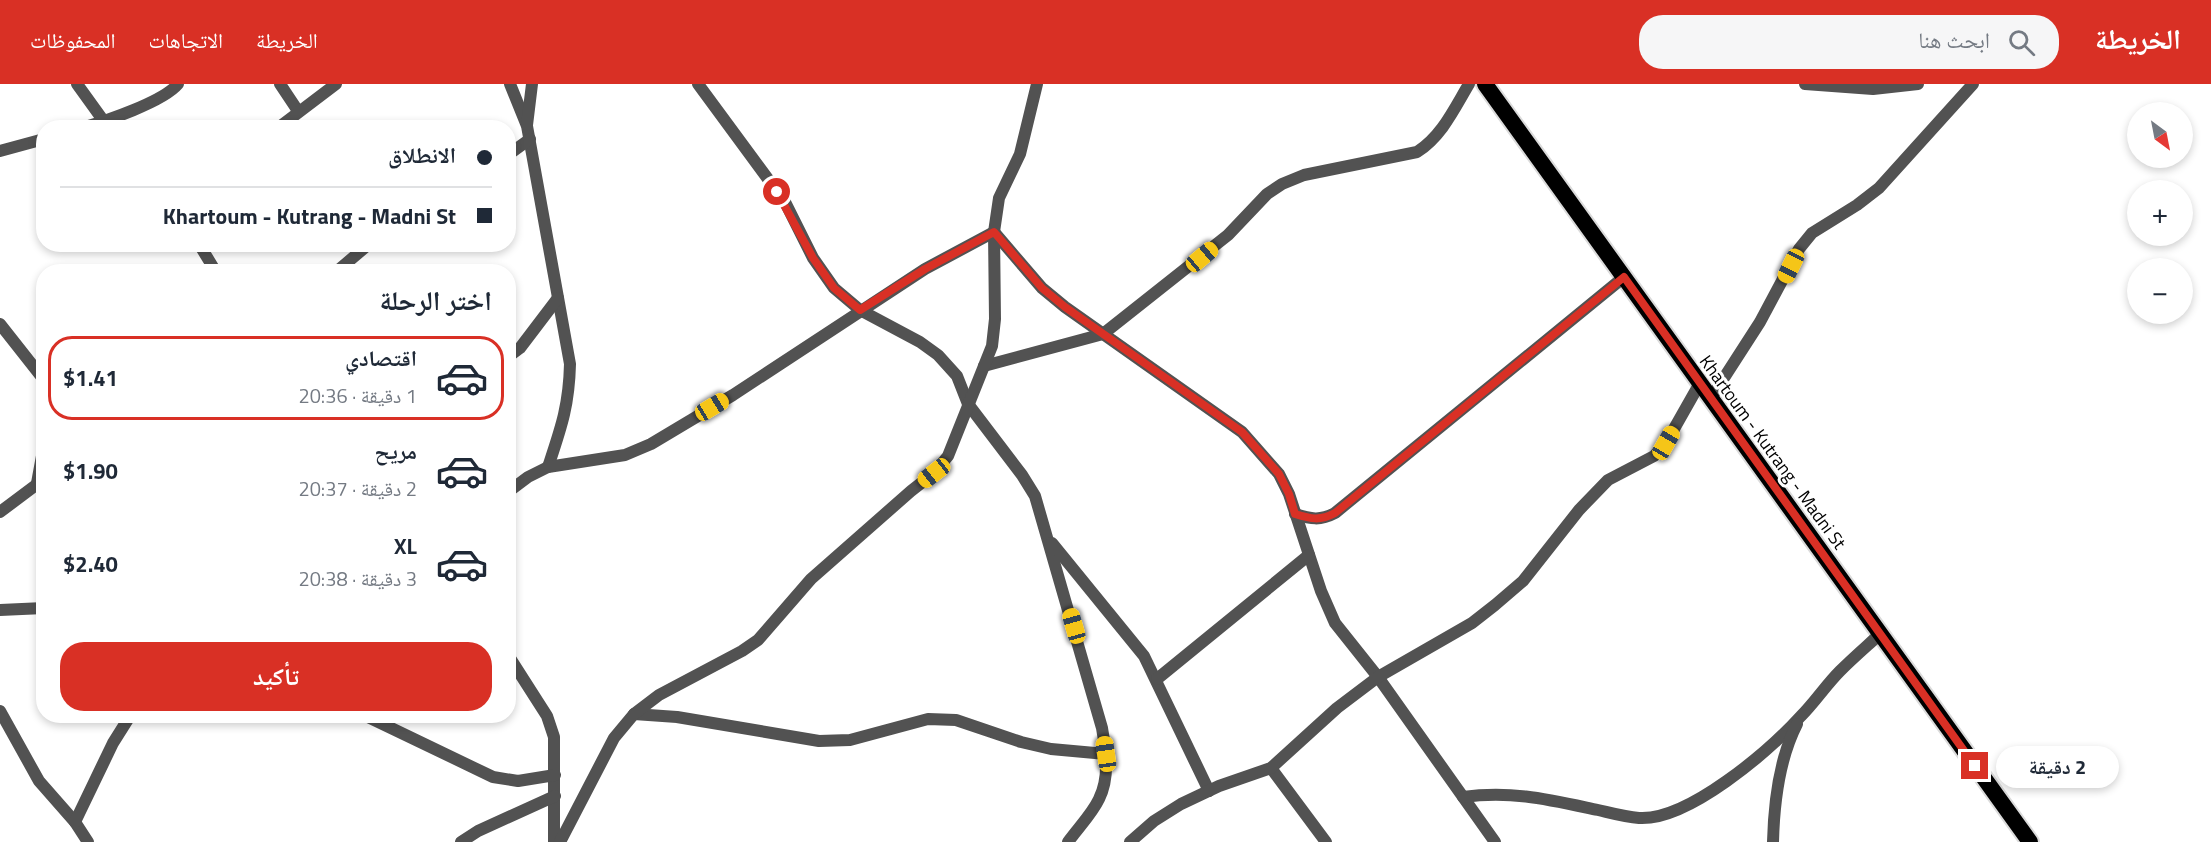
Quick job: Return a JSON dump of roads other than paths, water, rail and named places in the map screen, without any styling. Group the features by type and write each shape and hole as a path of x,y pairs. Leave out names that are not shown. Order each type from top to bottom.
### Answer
{"highway":[{"name":"Khartoum - Kutrang - Madni St","path":"1485,84 2030,842"}],"street":[{"path":"77,84 103,120"},
{"path":"114,120 168,93 178,84"},
{"path":"280,84 298,111"},
{"path":"287,120 336,84"},
{"path":"510,84 529,132 570,364 565,418 548,467"},
{"path":"516,146 529,132 532,84"},
{"path":"698,84 784,202 813,258 834,288 860,310 920,342 938,355 957,376 969,404 1035,496 1102,728 1106,754 1105,779 1099,799 1068,842"},
{"path":"560,842 614,738 634,714 659,695 742,651 758,640 811,579 934,473 948,456 992,346 995,319 994,232 999,198 1020,154 1037,84"},
{"path":"984,366 1103,334 1219,243 1267,194 1282,184 1304,175 1418,152 1430,144 1441,131 1468,84"},
{"path":"1805,84 1873,89 1918,84"},
{"path":"1711,398 1761,322 1798,249 1812,233 1857,205 1879,188 1973,84"},
{"path":"0,151 36,141"},
{"path":"516,486 548,467 625,455 651,444 733,395 925,269 994,232"},
{"path":"994,232 1042,288 1242,432 1279,474 1289,494 1321,591 1335,623 1378,677 1495,842"},
{"path":"345,264 360,252"},
{"path":"1295,514 1313,520 1324,519 1335,513 1624,277"},
{"path":"516,351 558,298"},
{"path":"0,324 36,370"},
{"path":"1130,842 1154,821 1181,804 1272,768 1337,708 1378,677 1472,623 1523,581 1579,510 1608,480 1654,456 1666,443 1700,383"},
{"path":"0,512 36,488"},
{"path":"1048,538 1144,656 1209,791"},
{"path":"1157,679 1309,555"},
{"path":"0,610 36,608"},
{"path":"1463,797 1519,794 1639,818 1660,816 1695,802 1722,785 1800,717 1839,672 1880,634"},
{"path":"516,668 547,716 554,737 554,842"},
{"path":"0,711 39,782 75,822 88,842"},
{"path":"634,714 677,717 819,741 850,740 928,719 956,720 1021,742 1051,749 1106,754"},
{"path":"1773,842 1780,774 1787,744 1800,717"},
{"path":"75,822 113,743 126,723"},
{"path":"381,723 493,777 518,781 555,775"},
{"path":"1272,768 1326,842"},
{"path":"461,842 478,831 555,796"}]}
